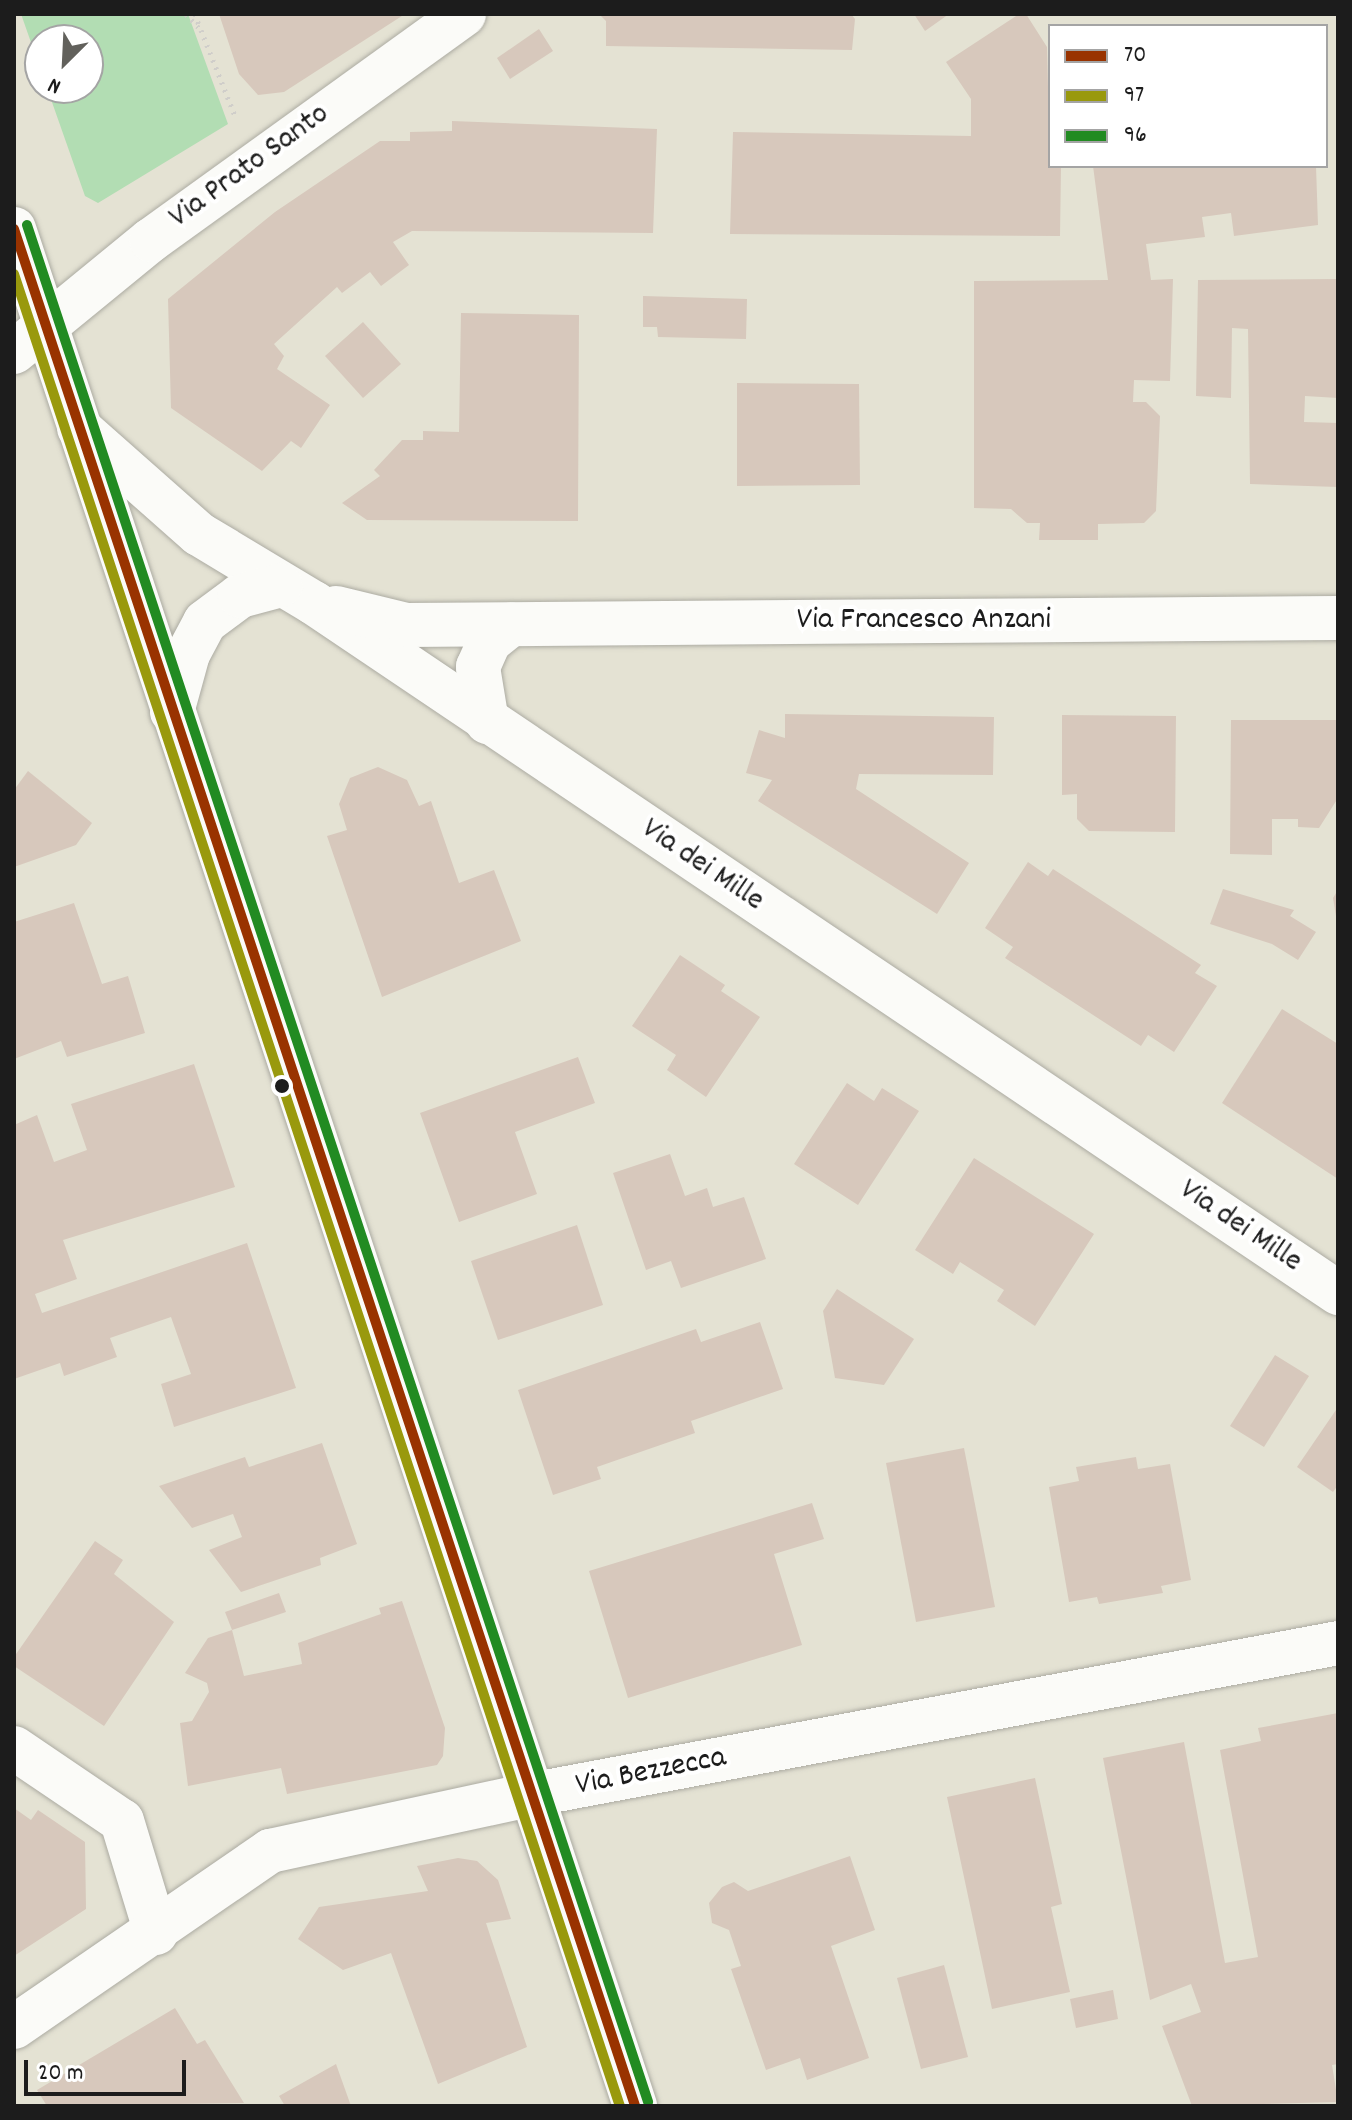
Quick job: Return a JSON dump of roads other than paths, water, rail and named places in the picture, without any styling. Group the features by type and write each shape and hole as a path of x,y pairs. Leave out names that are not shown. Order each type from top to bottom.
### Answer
{"street":[{"name":"Via Prato Santo","path":"29,342 151,240 464,14"},
{"path":"14,229 29,342 77,427 635,2106"},
{"name":"Via dei Mille","path":"77,427 199,534 298,594 1338,1293"},
{"path":"172,712 188,654 205,622 240,596 298,594"},
{"name":"Via Francesco Anzani","path":"298,594 407,625 1338,618"},
{"path":"487,722 478,667 489,642 511,624"},
{"name":"Via Bezzecca","path":"14,2027 156,1933 270,1851 530,1795 1338,1643"},
{"path":"14,1748 122,1821 156,1933"}]}
